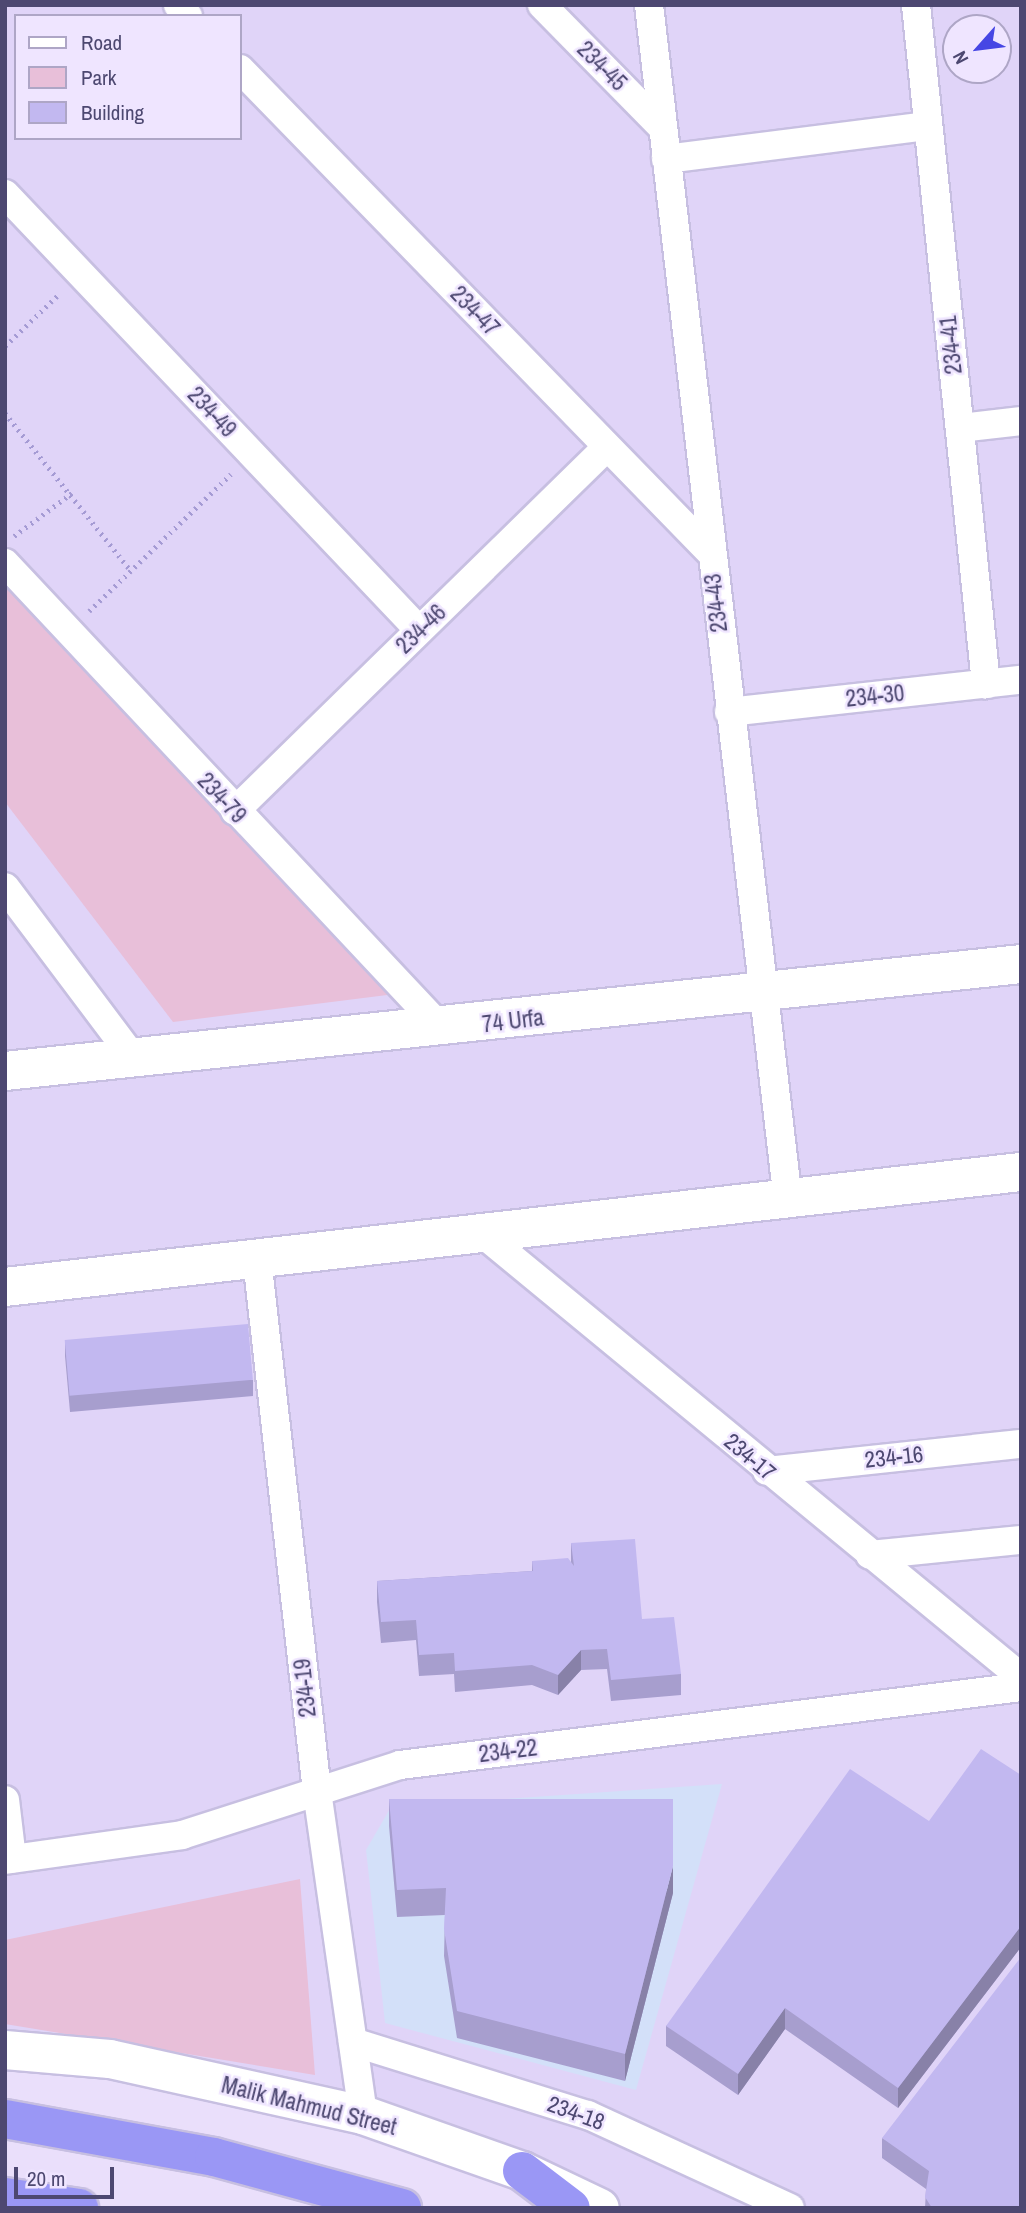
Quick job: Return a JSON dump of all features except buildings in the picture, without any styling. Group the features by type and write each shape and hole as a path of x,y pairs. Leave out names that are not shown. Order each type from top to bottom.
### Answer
{"highway":[{"path":"5,2119 214,2157 402,2208"},
{"path":"522,2171 570,2208"},
{"path":"5,2197 79,2208"}],"street":[{"name":"234-45","path":"542,5 663,127"},
{"name":"234-43","path":"649,5 761,993 788,1201"},
{"name":"234-41","path":"916,5 986,684"},
{"name":"234-47","path":"242,71 710,552"},
{"path":"666,159 929,126"},
{"name":"234-49","path":"5,194 419,630"},
{"path":"960,428 1021,421"},
{"name":"234-46","path":"235,811 607,447"},
{"name":"234-79","path":"5,563 442,1030"},
{"name":"234-30","path":"729,712 1021,680"},
{"path":"5,887 134,1059"},
{"name":"74 Urfa","path":"5,1071 442,1030 1021,964"},
{"path":"5,1287 788,1201 1021,1172"},
{"name":"234-17","path":"483,1234 767,1471 1021,1677"},
{"name":"234-19","path":"257,1259 317,1791 363,2115"},
{"name":"234-16","path":"767,1471 1021,1444"},
{"path":"870,1555 1021,1540"},
{"name":"234-22","path":"8,1859 182,1835 400,1765 1021,1687"},
{"path":"5,1800 8,1859"},
{"name":"234-18","path":"353,2042 588,2115 790,2208"},
{"name":"Malik Mahmud Street","path":"5,2050 110,2059 363,2115 522,2171 600,2208"}],"path":[{"path":"5,346 81,273"},
{"path":"5,413 72,493 131,571"},
{"path":"68,631 252,454"},
{"path":"5,543 72,493"}],"shaded area":[{"path":"5,5 1021,5 1021,2208 569,2208 192,2062 5,2043"},
{"path":"722,1784 636,2090 385,2023 366,1850 391,1807"}],"green space":[{"path":"5,563 403,993 173,1022 5,802"},
{"path":"300,1879 315,2075 5,2024 5,1940"}]}
